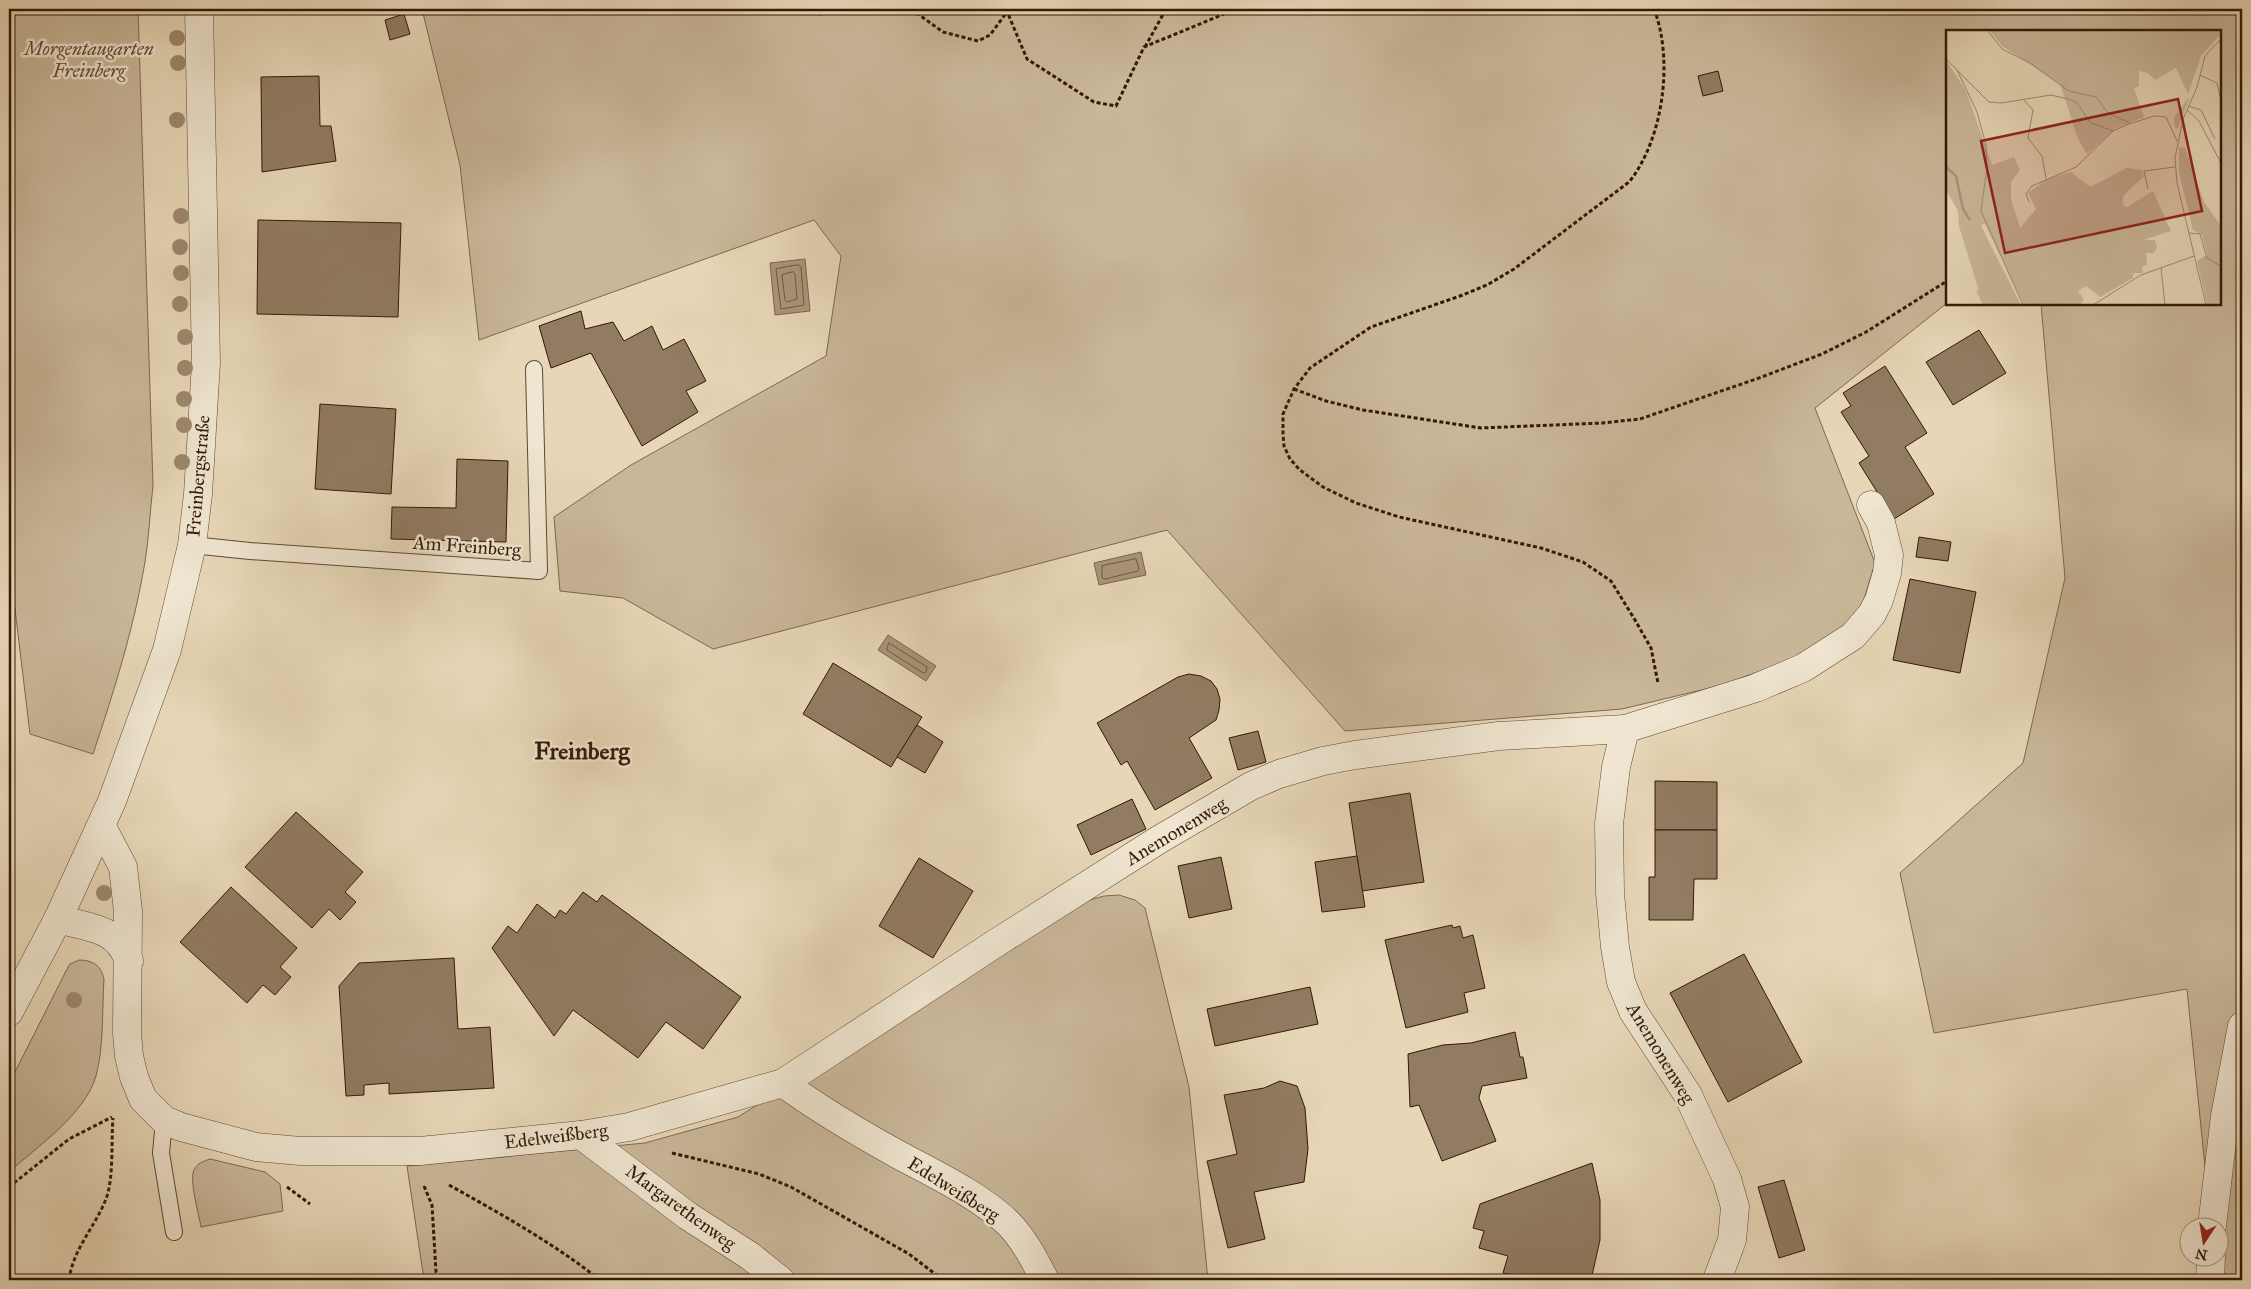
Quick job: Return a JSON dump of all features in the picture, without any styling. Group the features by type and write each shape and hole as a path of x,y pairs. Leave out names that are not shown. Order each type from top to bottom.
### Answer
{"street":[{"name":"Freinbergstraße","path":"9,1012 58,919 102,827 167,650 192,545 198,494 206,364 199,9"},
{"name":"Anemonenweg","path":"783,1083 996,942 1160,840 1265,780 1323,761 1355,755 1499,736 1624,729 1664,715 1756,688 1803,668 1840,646 1864,626 1879,600 1887,573 1889,555 1881,523 1871,505"},
{"name":"Anemonenweg","path":"1624,729 1616,767 1609,824 1610,893 1614,947 1621,982 1633,1011 1688,1095 1727,1179 1735,1207 1732,1240 1717,1280"},
{"name":"Edelweißberg","path":"102,827 123,867 128,912 127,1032 129,1056 134,1077 143,1099 164,1120 190,1130 256,1147 424,1159 629,1127 783,1083 843,1124 988,1207 1009,1224 1018,1235 1045,1280"},
{"name":"Edelweißberg","path":"58,919 117,938 124,948 129,961"},
{"path":"2213,1216 2225,1116 2242,1026"},
{"name":"Margarethenweg","path":"581,1135 688,1216 750,1256 780,1280"},
{"path":"2210,1280 2211,1266"}],"lane":[{"name":"Am Freinberg","path":"192,545 260,552 538,571 534,369"},
{"path":"164,1120 161,1153 174,1232"}],"path":[{"path":"820,15 824,9"},
{"path":"911,9 943,32 978,40 990,35 1007,11"},
{"path":"1007,11 1027,59 1094,102 1116,106 1144,47 1166,9"},
{"path":"1144,47 1236,9"},
{"path":"1296,9 1307,15"},
{"path":"1654,9 1662,47 1662,93 1648,151 1640,169 1629,182 1514,269 1487,285 1371,327 1310,368 1294,389 1283,414 1284,446 1290,459 1300,470 1323,487 1356,503 1399,517 1541,548 1583,562 1611,582 1651,648 1664,715"},
{"path":"1294,389 1326,401 1363,410 1481,428 1602,423 1640,419 1822,354 1866,332 1946,282"},
{"path":"9,1187 69,1139 113,1116 111,1171 107,1197 73,1260 69,1280"},
{"path":"669,1152 759,1174 791,1187 909,1254 943,1280"},
{"path":"440,1280 436,1272 432,1205 419,1173 424,1159 449,1185 542,1238 574,1259 600,1280"},
{"path":"284,1185 310,1204"},
{"path":"194,1280 212,1276"}],"green space":[{"name":"Morgentaugarten Freinberg","path":"9,9 138,9 153,486 146,553 135,611 116,683 93,754 30,734 9,559"},
{"path":"422,9 2242,9 2242,1280 2216,1280 2217,1266 2228,1266 2228,1216 2210,1216 2187,989 1934,1033 1900,873 2023,763 2065,578 2041,305 2221,305 2221,30 1946,30 1946,304 1815,408 1875,563 1861,609 1828,642 1790,660 1722,685 1622,709 1345,731 1167,530 713,649 623,598 560,591 554,517 631,465 826,356 841,256 814,220 479,340 460,165"},
{"path":"1119,895 1135,900 1145,908 1189,1087 1208,1280 424,1280 407,1166 645,1143 738,1117 1086,901 1104,896"},
{"path":"79,960 95,964 101,970 104,979 102,1040 96,1076 82,1103 71,1116 9,1172 9,1084 67,969 70,964"},
{"path":"210,1159 265,1172 280,1184 283,1211 201,1227 193,1189 193,1175 197,1166"}],"water":[{"path":"805,259 810,311 775,315 770,263"},
{"path":"1141,552 1146,575 1099,585 1094,563"},
{"path":"888,635 936,666 926,681 878,650"}],"building":[{"path":"404,14 410,34 390,40 385,20"},
{"path":"1718,71 1723,91 1703,96 1698,76"},
{"path":"319,76 320,126 331,126 336,161 262,172 261,77"},
{"path":"258,220 401,223 398,317 257,314"},
{"path":"581,311 585,329 613,322 624,341 652,326 663,350 684,339 706,381 686,391 698,412 642,446 591,353 551,368 539,326"},
{"path":"1979,330 2006,373 1953,405 1926,362"},
{"path":"1885,366 1927,433 1905,447 1934,494 1894,519 1859,463 1869,456 1841,412 1851,406 1843,393"},
{"path":"320,404 396,409 391,494 315,489"},
{"path":"457,459 508,461 506,542 391,539 392,507 456,508"},
{"path":"1919,537 1951,542 1948,561 1916,557"},
{"path":"1910,579 1976,592 1960,673 1893,660"},
{"path":"833,663 922,717 891,767 803,714"},
{"path":"1189,674 1201,676 1211,681 1217,689 1220,699 1216,720 1189,738 1212,778 1155,810 1127,761 1121,765 1097,723 1178,677"},
{"path":"917,725 943,742 925,773 897,757"},
{"path":"1258,731 1266,762 1238,770 1229,738"},
{"path":"1655,781 1717,782 1717,830 1655,830"},
{"path":"1410,793 1424,882 1362,891 1349,803"},
{"path":"1132,799 1146,829 1091,855 1077,825"},
{"path":"296,812 363,872 345,892 356,902 340,920 329,909 312,928 245,867"},
{"path":"1655,830 1717,830 1717,879 1694,879 1693,920 1649,920 1649,877 1655,877"},
{"path":"1357,856 1365,907 1322,912 1315,862"},
{"path":"1221,857 1232,909 1189,918 1178,866"},
{"path":"919,858 973,891 933,958 879,926"},
{"path":"231,887 297,948 280,967 291,977 275,995 263,985 247,1003 180,942"},
{"path":"583,892 597,902 602,895 741,997 703,1049 666,1022 638,1058 573,1010 554,1036 492,948 508,926 517,933 537,904 555,918 560,910 566,914"},
{"path":"1452,925 1453,928 1460,926 1463,938 1473,935 1485,988 1464,993 1468,1012 1406,1028 1385,940"},
{"path":"1744,954 1802,1062 1728,1102 1670,993"},
{"path":"454,958 458,1029 490,1027 494,1088 389,1094 389,1083 364,1085 364,1095 346,1096 339,986 359,963"},
{"path":"1310,987 1318,1024 1215,1046 1207,1009"},
{"path":"1515,1032 1527,1078 1482,1086 1479,1098 1496,1141 1442,1161 1419,1105 1410,1107 1408,1054 1443,1045 1471,1043"},
{"path":"1280,1081 1297,1086 1305,1108 1308,1149 1304,1182 1254,1192 1265,1239 1228,1248 1207,1161 1237,1154 1224,1095 1264,1088"},
{"path":"1592,1163 1600,1200 1600,1240 1591,1280 1533,1280 1503,1273 1508,1256 1479,1248 1484,1231 1473,1228 1480,1204"},
{"path":"1784,1180 1805,1250 1779,1258 1758,1187"}],"district":[{"name":"Freinberg","path":"582,751"}]}
